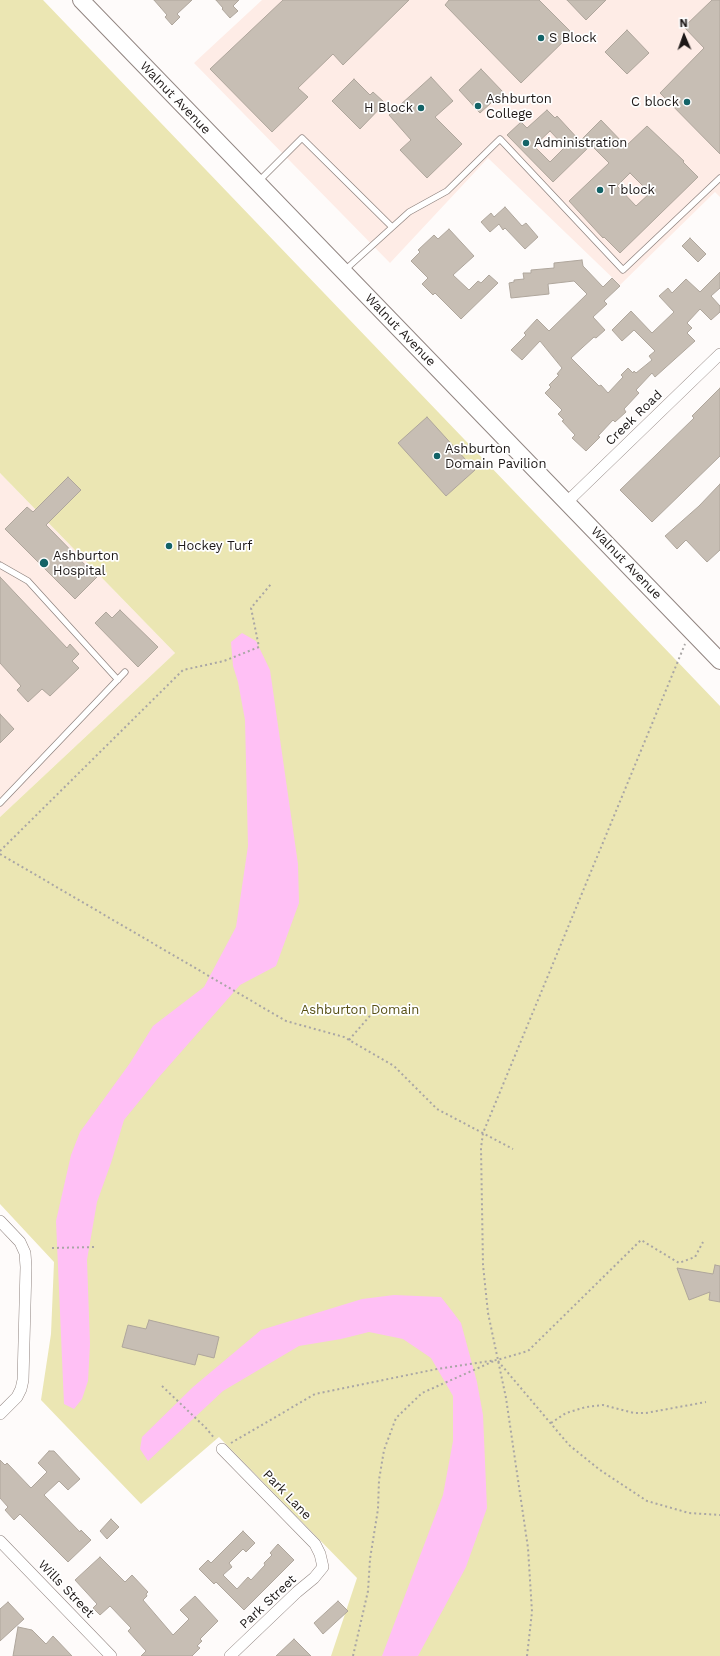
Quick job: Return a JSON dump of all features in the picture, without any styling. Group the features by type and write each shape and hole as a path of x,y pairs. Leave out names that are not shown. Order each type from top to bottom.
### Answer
{"main road":[{"name":"Walnut Avenue","path":"80,0 720,661"}],"street":[{"name":"Creek Road","path":"567,502 720,354"},
{"path":"0,1221 20,1242 25,1253 26,1267 22,1389 17,1397 0,1414"},
{"name":"Park Lane","path":"222,1448 315,1544 320,1554 323,1567"},
{"name":"Wills Street","path":"0,1541 111,1656"},
{"name":"Park Street","path":"230,1656 297,1592 314,1578 323,1567"}],"lane":[{"path":"258,183 302,138 392,227"},
{"path":"343,271 409,212 448,191 500,139 623,270 720,178"},
{"path":"0,565 28,581 118,680"},
{"path":"0,803 125,672"}],"path":[{"path":"0,851 183,670 224,661 259,647 251,608 271,584"},
{"path":"527,1656 532,1612 528,1548 506,1398 488,1313 483,1265 481,1148 483,1133 691,630"},
{"path":"0,854 286,1021 344,1037 394,1066 437,1109 513,1149"},
{"path":"349,1040 381,1003"},
{"path":"353,1656 368,1591 370,1559 378,1509 378,1480 384,1450 396,1418 422,1393 497,1360 528,1351 641,1240 679,1263 695,1257 703,1242"},
{"path":"52,1248 97,1247"},
{"path":"497,1360 570,1445 600,1470 647,1502 689,1513 720,1515"},
{"path":"162,1386 206,1428 222,1448 315,1394 437,1369 497,1360"},
{"path":"551,1424 566,1413 586,1407 603,1406 634,1413 646,1413 706,1402"}],"shaded area":[{"name":"Ashburton College","path":"262,0 720,0 720,197 715,192 620,285 488,158 390,263 194,63"},
{"name":"Ashburton Hospital","path":"0,473 175,653 0,817"},
{"path":"242,633 256,641 270,670 298,864 299,903 276,966 240,985 159,1077 124,1120 97,1202 87,1260 90,1344 88,1381 82,1399 74,1409 64,1404 56,1221 71,1155 80,1132 130,1063 153,1026 204,987 236,927 248,846 245,720 238,682 233,666 231,642"},
{"path":"394,1295 441,1297 461,1323 477,1382 483,1415 487,1508 466,1567 418,1656 382,1656 443,1495 453,1441 453,1396 431,1358 403,1339 369,1332 341,1339 299,1346 223,1391 148,1461 140,1449 142,1437 193,1387 261,1330 362,1299"}],"green space":[{"name":"Ashburton Domain","path":"0,0 43,0 720,706 720,1656 331,1656 357,1578 219,1437 141,1504 41,1400 51,1334 54,1262 0,1204 0,817 175,653 0,473"}],"building":[{"path":"154,0 192,0 177,14 180,17 172,25 165,17 167,15"},
{"path":"216,0 239,0 233,6 238,11 230,18"},
{"path":"283,0 409,0 343,65 333,54 298,88 308,97 272,132 210,69"},
{"name":"S Block","path":"449,0 539,0 572,33 521,83 445,5"},
{"path":"567,0 606,0 586,20"},
{"name":"C block","path":"712,0 720,0 720,154 660,93 704,48 684,27"},
{"path":"627,30 649,53 627,74 605,52"},
{"path":"481,69 503,92 480,113 459,90"},
{"path":"431,77 453,101 435,117 462,144 427,178 400,150 411,140 389,115"},
{"path":"354,79 370,95 373,92 385,103 360,129 332,101"},
{"name":"T block","path":"547,110 555,118 557,116 580,141 601,120 626,146 647,126 684,161 683,162 698,177 620,253 604,237 603,238 569,201 609,163 591,145 553,182 507,135 521,122 527,128","holes":["550,131 565,147 550,162 534,146","630,173 650,193 636,206 617,186"]},
{"path":"505,207 522,226 526,223 538,237 525,249 505,228 503,230 499,224 490,232 481,222 491,213 494,217"},
{"path":"449,229 474,256 453,275 469,290 478,281 481,283 489,275 498,283 461,319 435,293 433,295 422,284 428,278 411,261 420,252 418,250 434,235 438,239"},
{"path":"690,238 706,254 698,262 682,246"},
{"path":"582,260 583,266 603,287 612,278 620,286 604,301 607,304 593,317 605,330 596,338 594,337 571,358 608,393 623,377 621,375 628,368 633,373 634,371 636,373 652,360 649,356 655,351 634,330 622,341 612,330 631,311 652,333 674,312 659,296 668,288 672,293 686,279 700,292 720,272 720,288 711,296 720,306 720,312 711,320 700,309 687,323 692,328 687,333 695,341 655,377 652,373 636,390 639,393 624,409 626,412 615,422 613,420 598,436 600,437 586,451 572,438 575,435 562,421 564,420 558,414 562,410 545,393 551,387 549,385 559,375 557,374 562,368 540,341 522,360 511,350 526,335 524,333 537,319 549,331 587,294 574,281 548,284 549,294 511,298 509,283 514,282 514,280 524,279 523,273 531,273 531,270 554,268 554,263"},
{"path":"720,388 720,456 652,522 620,490 694,418 692,416"},
{"name":"Ashburton Domain Pavilion","path":"427,417 475,470 446,496 398,443"},
{"path":"68,477 81,490 46,525 97,577 75,599 5,529 27,507 33,512"},
{"path":"720,484 720,550 707,562 686,540 677,549 665,536 699,506"},
{"path":"0,577 67,648 70,644 79,654 72,661 79,668 50,696 42,689 28,702 17,690 21,686 0,663"},
{"path":"120,610 158,647 138,667 95,623 106,612 112,618"},
{"path":"0,714 14,729 0,743"},
{"path":"715,1265 720,1266 720,1302 709,1300 710,1292 689,1300 677,1268 713,1274"},
{"path":"149,1320 219,1337 214,1358 198,1354 195,1365 122,1347 128,1325 146,1329"},
{"path":"49,1451 54,1451 80,1479 68,1490 59,1481 44,1495 80,1532 81,1530 91,1540 68,1562 20,1514 14,1520 5,1510 8,1507 0,1498 0,1460 5,1465 7,1463 31,1488 47,1472 38,1463"},
{"path":"111,1519 119,1527 107,1539 100,1531"},
{"path":"243,1531 255,1543 246,1552 243,1549 229,1563 232,1567 223,1575 237,1589 248,1577 251,1580 265,1565 264,1563 272,1555 270,1553 278,1544 294,1560 244,1610 216,1582 214,1584 199,1569 208,1560 211,1563"},
{"path":"100,1557 125,1582 132,1575 148,1592 146,1594 147,1596 143,1600 173,1635 189,1619 180,1610 195,1596 218,1621 200,1639 202,1641 197,1646 200,1648 192,1656 141,1656 146,1651 128,1631 131,1628 110,1606 100,1615 93,1608 97,1604 75,1580"},
{"path":"338,1601 348,1611 323,1634 314,1623"},
{"path":"8,1602 24,1619 0,1641 0,1609"},
{"path":"18,1627 32,1630 46,1644 53,1636 72,1656 13,1656"},
{"path":"294,1639 311,1656 276,1656"}],"place":[{"name":"S Block","path":"541,38"},
{"name":"C block","path":"687,102"},
{"name":"Ashburton College","path":"478,106"},
{"name":"H Block","path":"421,108"},
{"name":"Administration","path":"526,143"},
{"name":"T block","path":"600,190"},
{"name":"Ashburton Domain Pavilion","path":"437,456"},
{"name":"Hockey Turf","path":"169,546"},
{"name":"Ashburton Hospital","path":"44,563"}]}
